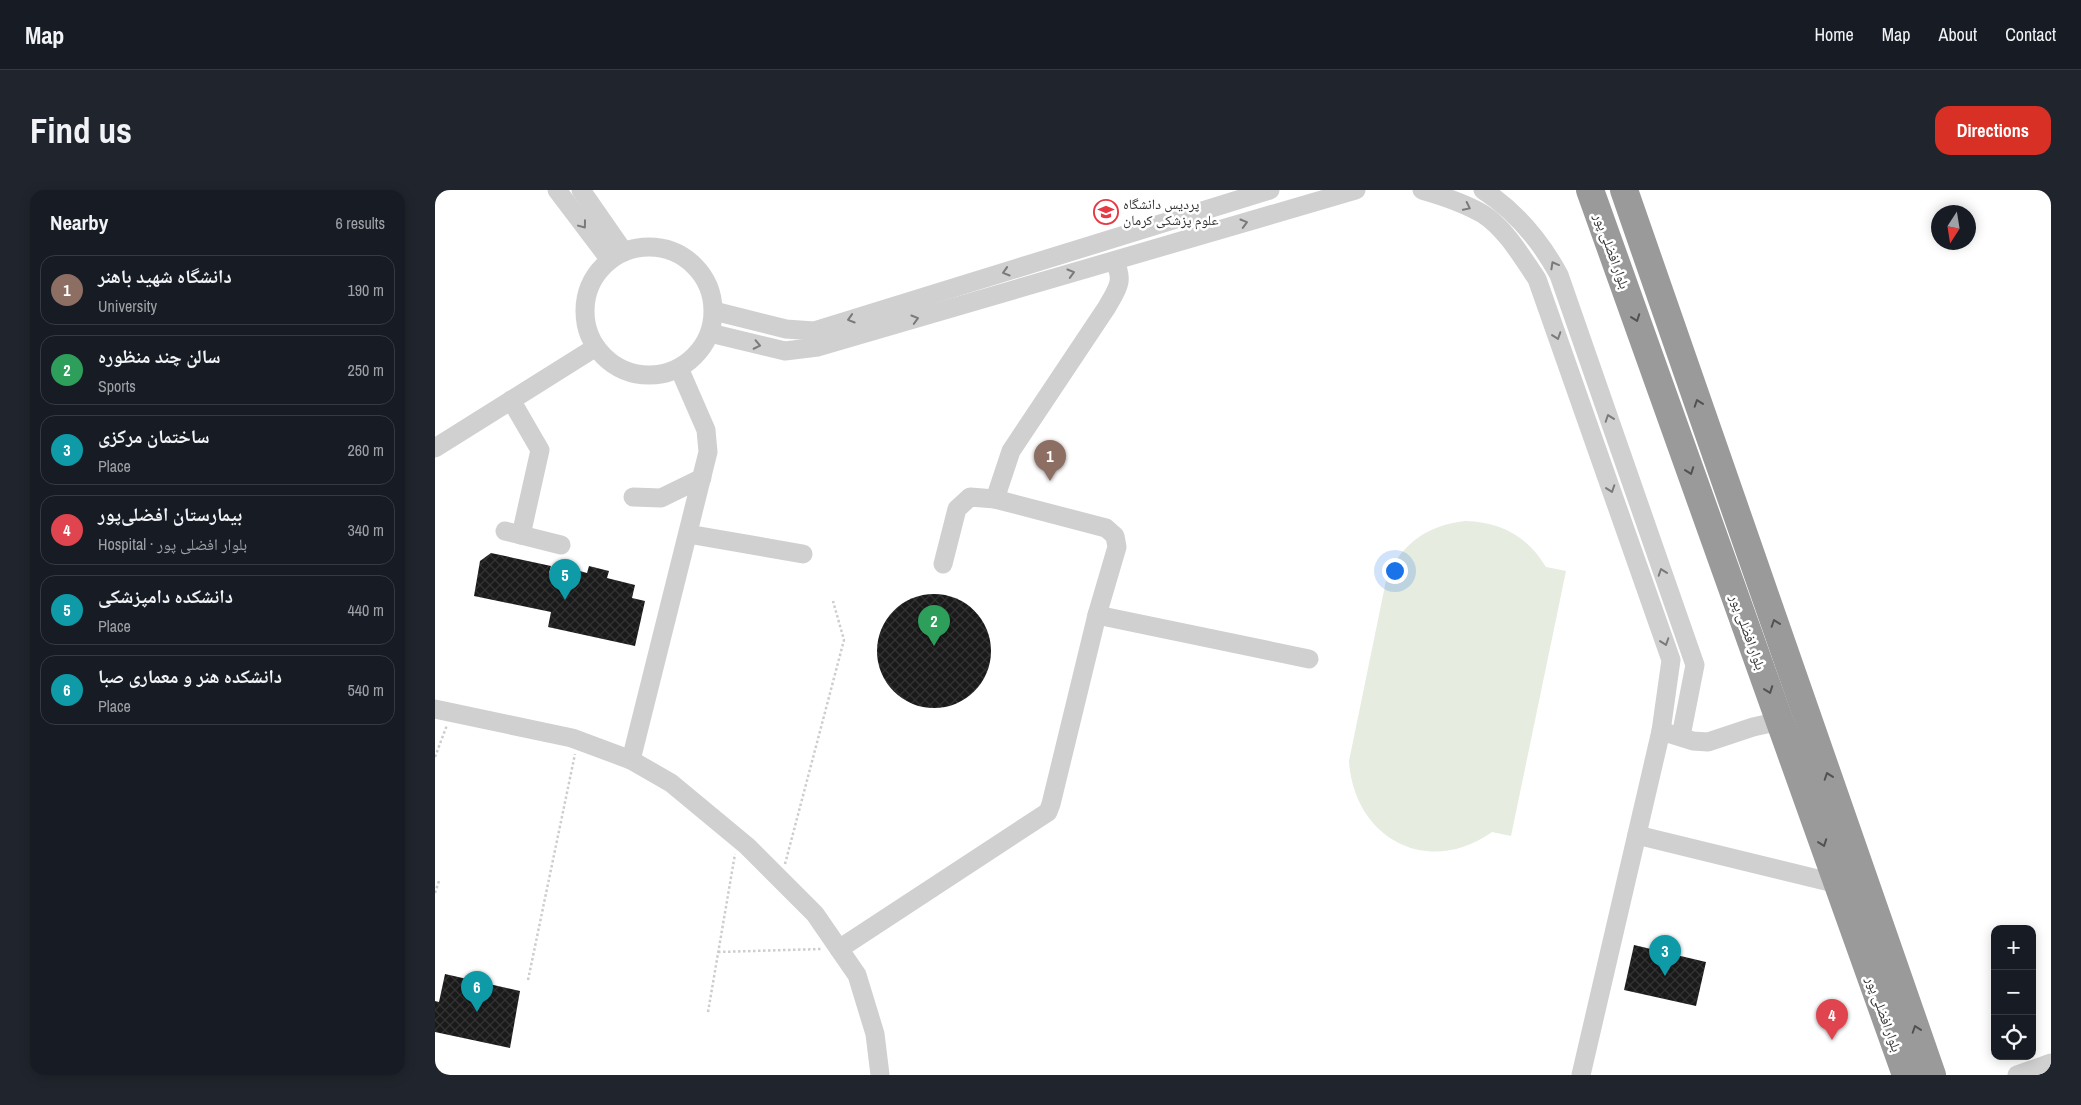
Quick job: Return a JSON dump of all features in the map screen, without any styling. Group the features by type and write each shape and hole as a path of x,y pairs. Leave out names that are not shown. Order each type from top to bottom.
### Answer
{"highway":[{"name":"بلوار افضلی پور","path":"1590,190 1906,1075"},
{"name":"بلوار افضلی پور","path":"1624,190 1933,1075"}],"lane":[{"path":"557,190 617,256"},
{"path":"581,190 617,256"},
{"path":"714,311 786,329 814,331 1270,190"},
{"path":"710,333 785,351 819,347 1356,190"},
{"path":"1422,190 1448,197 1484,215 1507,236 1537,278 1671,660 1661,731 1581,1075"},
{"path":"1483,190 1522,221 1545,249 1559,275 1695,665 1681,736"},
{"path":"1187,216 1194,238"},
{"path":"645,247 666,250 685,258 700,272 710,290 714,311 710,333 698,353 679,368 657,375 633,374 612,364 596,347 587,330 585,310 588,292 597,274 617,256 645,247"},
{"path":"995,499 1011,451 1119,285 1119,271 1113,261"},
{"path":"435,448 596,347"},
{"path":"631,760 708,452 705,430 679,368"},
{"path":"511,400 540,450 513,533 561,545"},
{"path":"633,497 661,498 701,478"},
{"path":"839,949 1048,812 1097,616 1117,547 1115,536 1107,528 995,499 970,497 957,509 943,564"},
{"path":"688,534 803,554"},
{"path":"1097,616 1309,659"},
{"path":"443,711 578,740 631,760 671,783 737,838 815,914 857,975 875,1034 880,1075"},
{"path":"1661,731 1693,741 1708,742 1780,721"},
{"path":"1637,835 1838,884"},
{"path":"2017,1075 2051,1063"}],"path":[{"path":"781,880 844,640 833,601"},
{"path":"435,757 443,711"},
{"path":"528,980 578,740"},
{"path":"708,1012 737,838"},
{"path":"435,893 439,881"},
{"path":"718,952 839,949"}],"shaded area":[{"path":"1465,521 1490,524 1512,533 1522,539 1539,556 1546,567 1566,571 1511,836 1492,832 1467,845 1443,851 1420,850 1398,843 1379,829 1364,811 1354,788 1349,761 1387,576 1401,554 1418,538 1428,531 1439,527"}],"building":[{"path":"491,553 551,566 549,573 553,574 552,579 573,583 576,570 587,573 589,566 609,571 607,578 635,585 632,598 645,601 635,646 548,627 551,612 474,596 480,561"},
{"path":"934,594 956,599 974,611 986,629 991,651 986,673 974,691 956,703 934,708 912,703 894,691 882,673 877,651 882,629 894,611 912,599"},
{"path":"1634,945 1706,962 1696,1006 1624,990"},
{"path":"445,974 520,991 510,1048 435,1032 435,1001 439,1002"}],"place":[{"name":"پردیس دانشگاه علوم پزشکی کرمان","path":"1106,212"},
{"name":"دانشگاه شهید باهنر","path":"1050,481"},
{"name":"دانشکده دامپزشکی","path":"565,600"},
{"name":"سالن چند منظوره","path":"934,646"},
{"name":"ساختمان مرکزی","path":"1665,976"},
{"name":"دانشکده هنر و معماری صبا","path":"477,1012"},
{"name":"بیمارستان افضلی‌پور","path":"1832,1040"}]}
